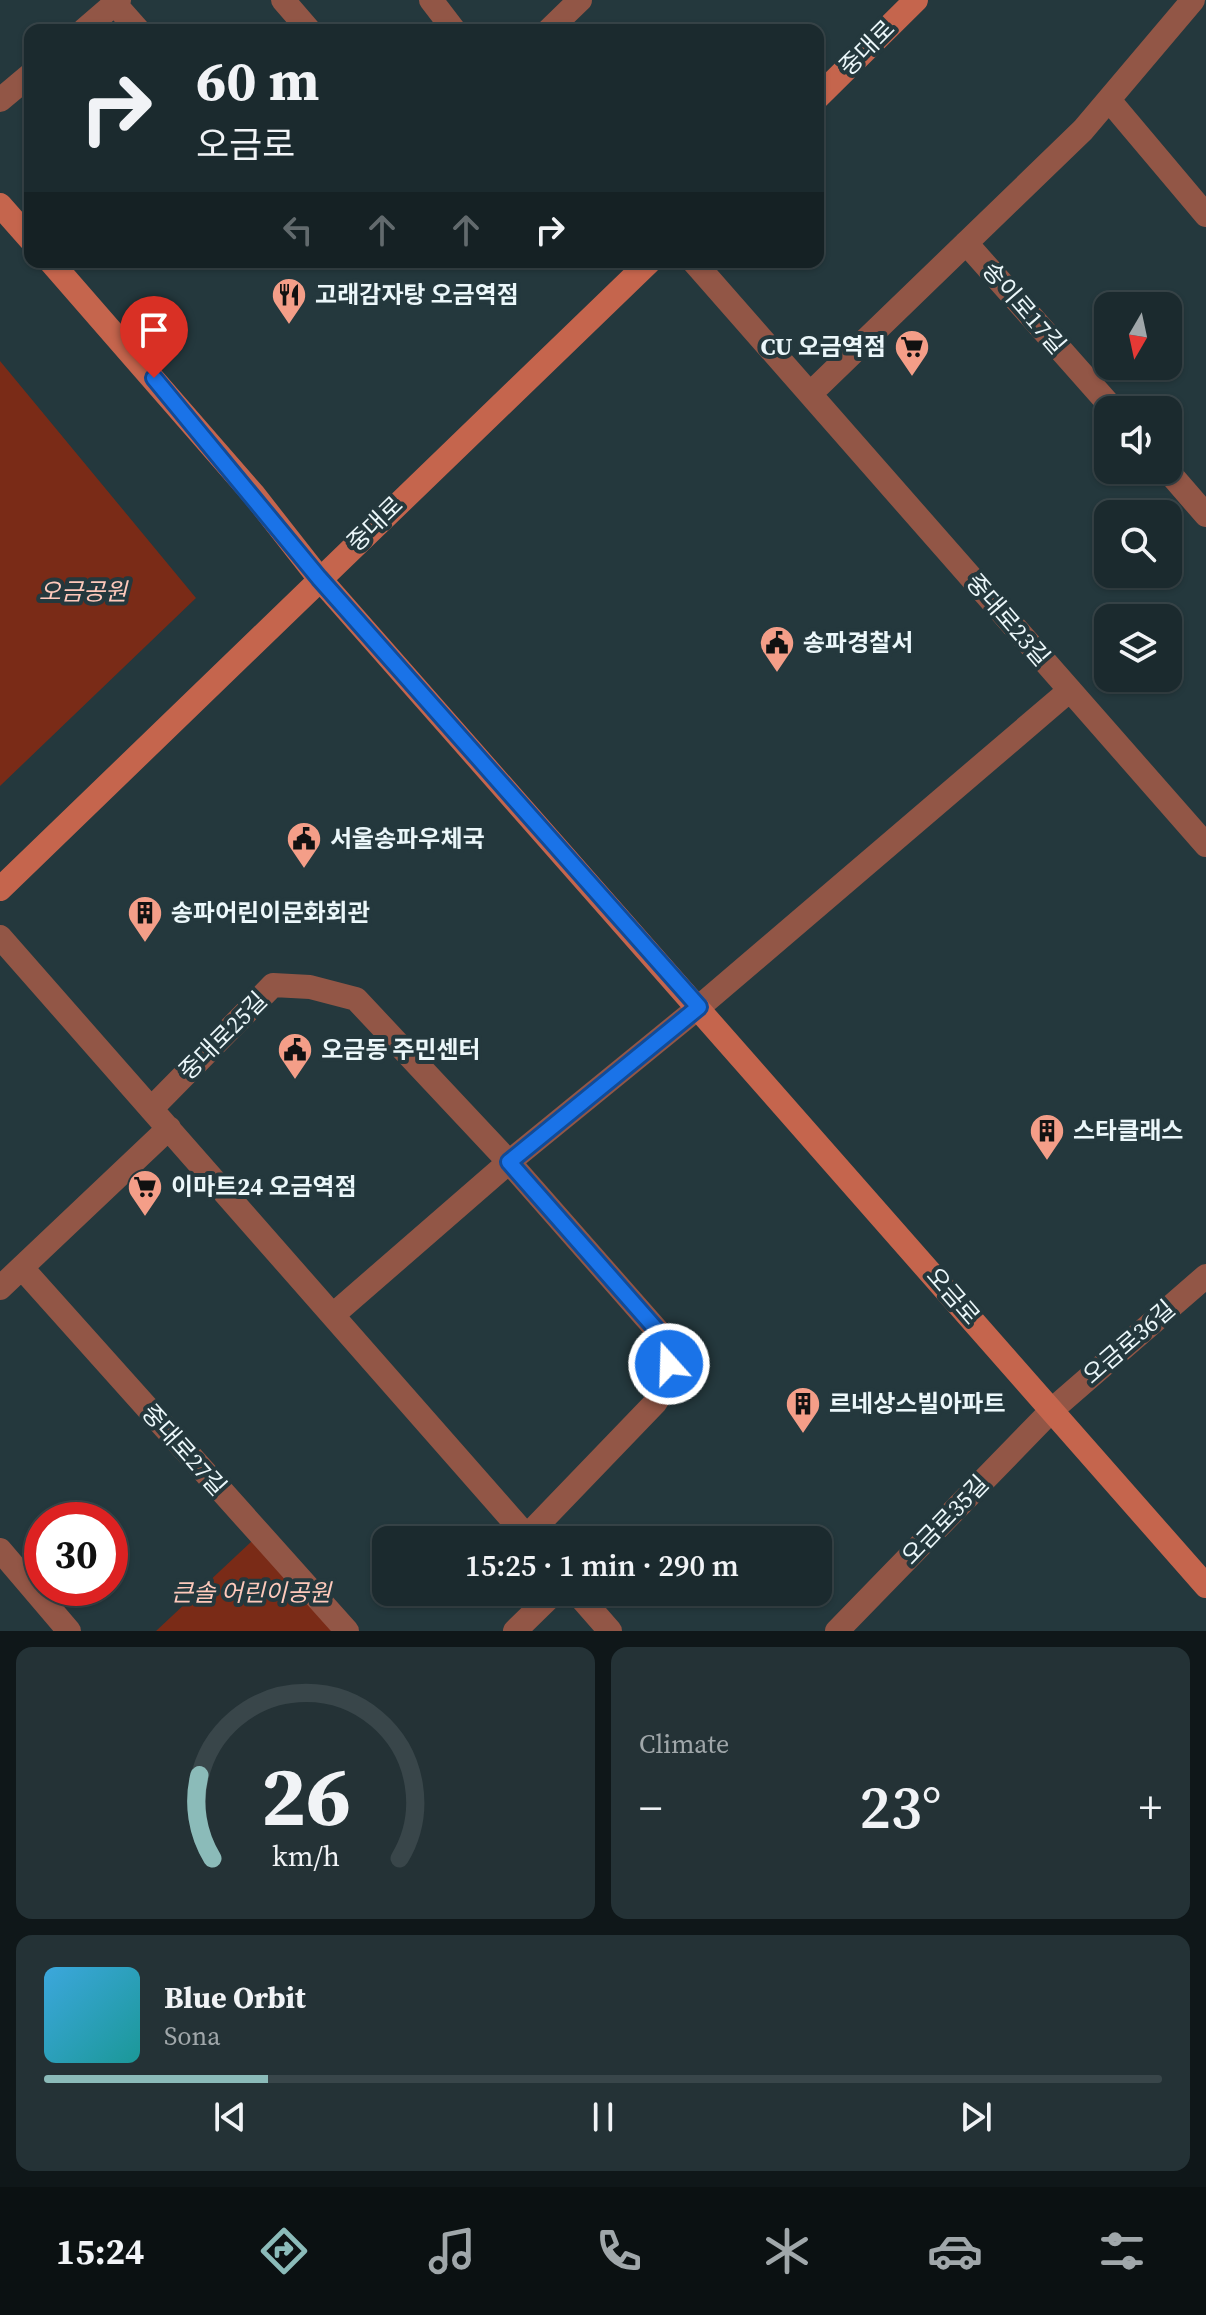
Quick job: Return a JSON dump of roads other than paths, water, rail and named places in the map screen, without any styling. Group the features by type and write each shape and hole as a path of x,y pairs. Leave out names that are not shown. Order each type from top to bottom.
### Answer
{"main road":[{"name":"중대로","path":"824,91 916,0"},
{"path":"0,205 24,232"},
{"name":"오금로","path":"56,268 254,495 319,578 1206,1586"},
{"name":"중대로","path":"0,889 643,268"}],"street":[{"path":"283,0 304,24"},
{"path":"431,0 449,24"},
{"path":"810,394 1083,130 1193,0"},
{"path":"91,24 117,2 134,24"},
{"path":"554,24 574,2"},
{"path":"0,100 24,80"},
{"path":"1109,100 1206,215"},
{"name":"송이로17길","path":"966,243 1102,396"},
{"name":"중대로23길","path":"699,268 1206,845"},
{"path":"1179,484 1206,515"},
{"path":"333,1315 509,1162 699,1007 1070,690"},
{"name":"중대로25길","path":"0,937 518,1526"},
{"name":"중대로25길","path":"152,1108 273,985 310,987 356,999 509,1162 670,1345 668,1383 655,1403 539,1526"},
{"path":"0,1288 169,1128"},
{"name":"중대로27길","path":"22,1268 347,1631"},
{"name":"오금로36길","path":"1053,1409 1206,1276"},
{"name":"오금로35길","path":"837,1631 1053,1409"},
{"path":"0,1550 69,1631"},
{"path":"515,1631 541,1606"},
{"path":"588,1606 610,1631"}],"place":[{"name":"고래감자탕 오금역점","path":"289,326"},
{"name":"CU 오금역점","path":"912,378"},
{"name":"송파경찰서","path":"777,674"},
{"name":"서울송파우체국","path":"304,870"},
{"name":"송파어린이문화회관","path":"145,944"},
{"name":"오금동 주민센터","path":"295,1081"},
{"name":"스타클래스","path":"1047,1162"},
{"name":"이마트24 오금역점","path":"145,1218"},
{"name":"르네상스빌아파트","path":"803,1435"}],"park label":[{"name":"오금공원","path":"83,592"},
{"name":"큰솔 어린이공원","path":"251,1593"}]}
